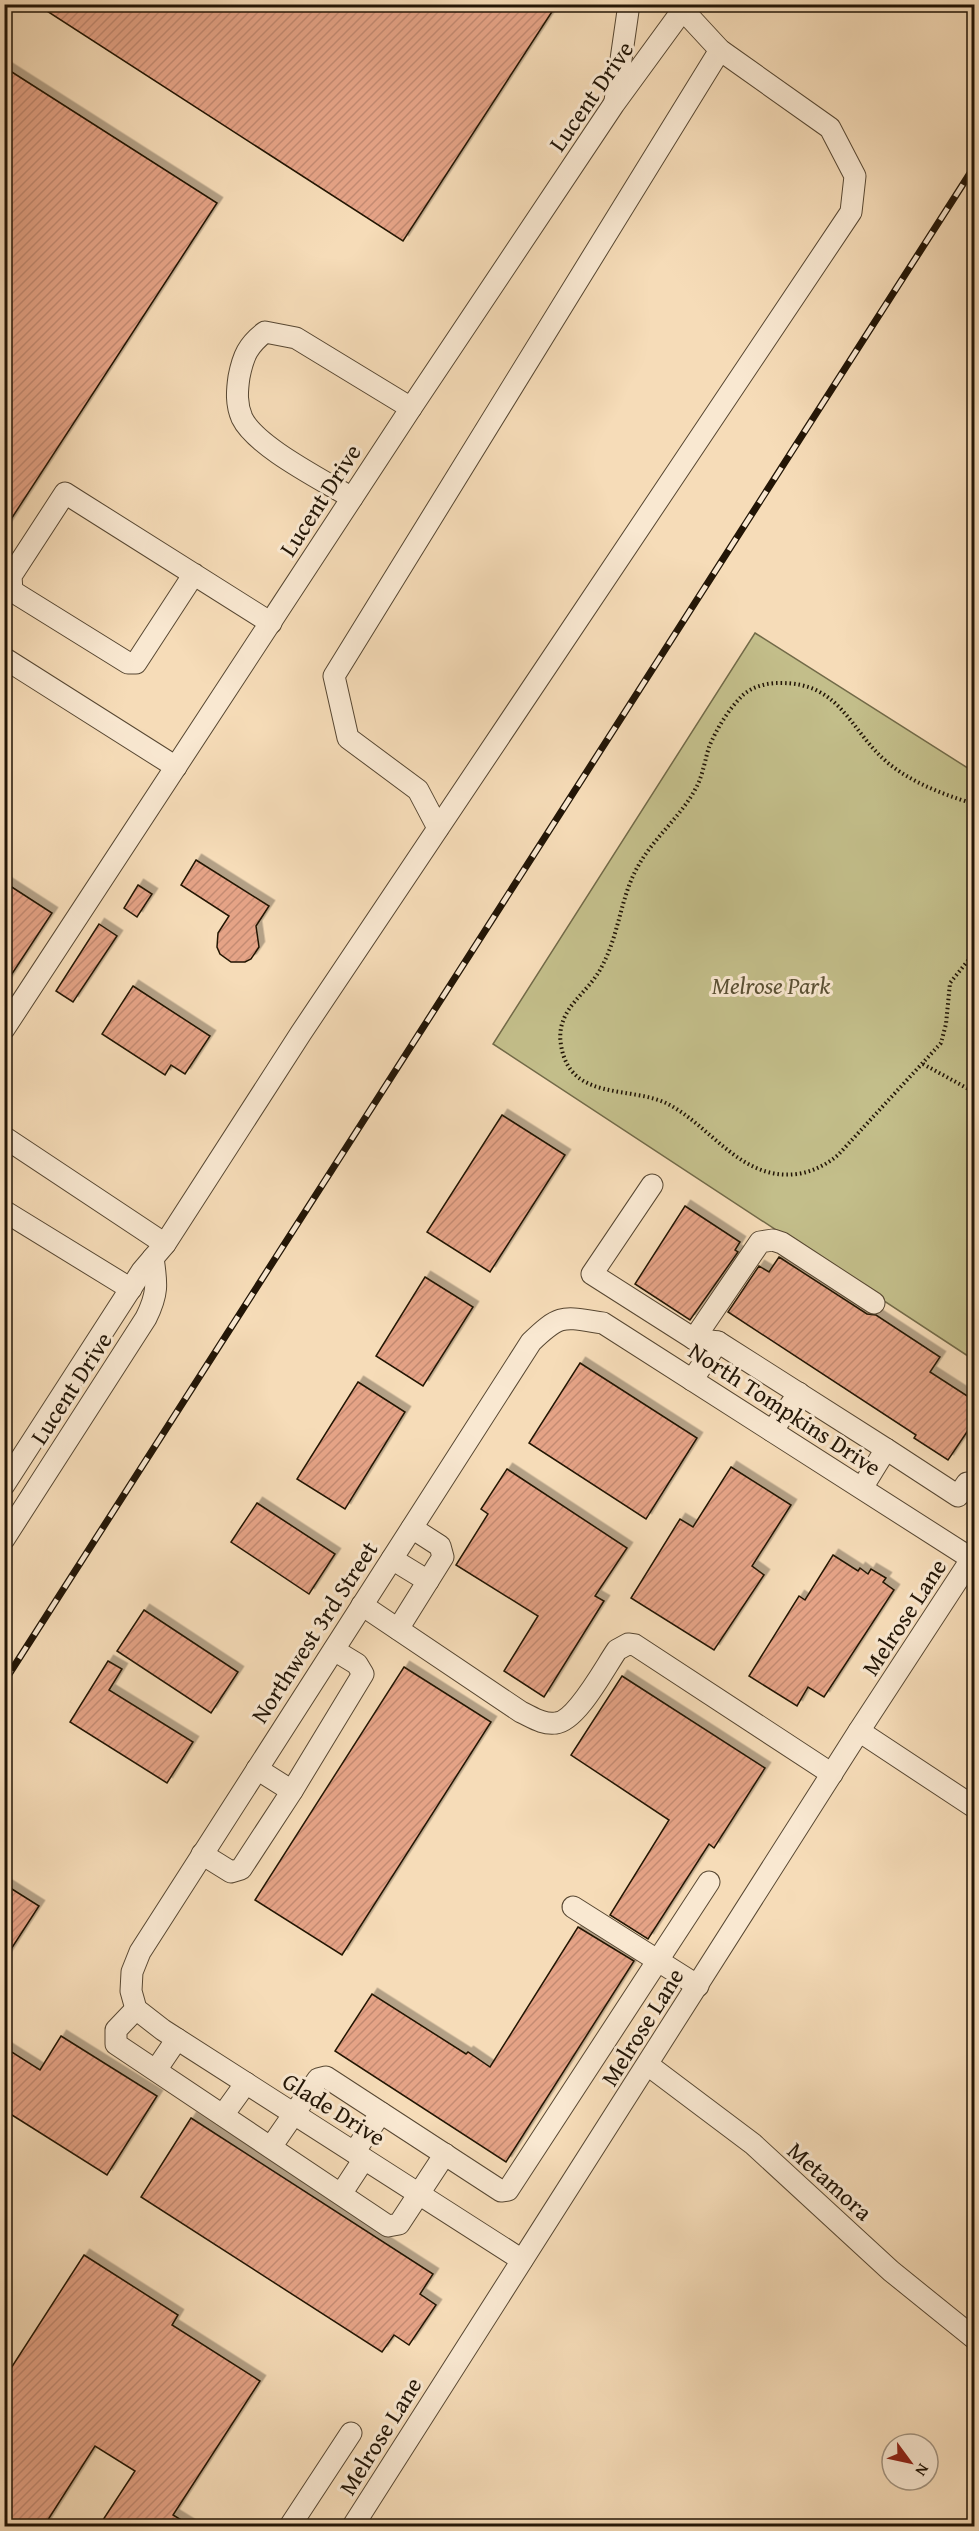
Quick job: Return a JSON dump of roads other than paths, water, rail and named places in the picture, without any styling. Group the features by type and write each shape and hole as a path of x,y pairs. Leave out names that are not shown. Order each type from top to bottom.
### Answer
{"street":[{"path":"614,104 629,4"},
{"path":"4,1485 130,1289 159,1251 301,1033 851,212 855,176 830,128 720,50 685,7"},
{"name":"Lucent Drive","path":"4,1029 411,408 614,104 685,7"},
{"path":"438,828 418,790 348,738 334,675 720,50"},
{"path":"352,498 261,442 242,418 236,395 244,356 252,341 265,332 296,338 411,408"},
{"path":"194,574 136,663 128,663 12,591 10,586 10,576 65,493 194,574 271,623"},
{"path":"4,658 177,767"},
{"path":"4,1137 159,1251"},
{"path":"652,1185 592,1274 694,1339 718,1342 958,1496 972,1481"},
{"path":"4,1211 130,1289"},
{"path":"694,1339 760,1242 773,1240 783,1243 874,1303"},
{"name":"Lucent Drive","path":"4,1539 146,1318 156,1298 159,1251"},
{"path":"603,1323 622,1294"},
{"name":"North Tompkins Drive","path":"565,1317 603,1323 973,1557"},
{"name":"Northwest 3rd Street","path":"133,2000 132,1972 140,1952 531,1342 551,1323 565,1317"},
{"path":"648,1352 668,1323"},
{"path":"692,1380 718,1342"},
{"path":"772,1431 799,1393"},
{"path":"861,1488 886,1449"},
{"path":"398,1629 443,1557 440,1546 412,1528"},
{"name":"Melrose Lane","path":"353,2526 832,1774 973,1557"},
{"path":"392,1559 428,1581"},
{"path":"363,1605 521,1712 544,1723 557,1723 572,1716 617,1650 628,1644 635,1646 832,1774"},
{"path":"202,1854 231,1872 241,1869 292,1791 363,1674 357,1664 334,1650"},
{"path":"860,1731 975,1807"},
{"path":"256,1769 292,1791"},
{"path":"271,2147 318,2079 326,2078 501,2191 508,2190 709,1882"},
{"path":"573,1907 698,1986"},
{"path":"133,2000 116,2030 116,2044 388,2226 399,2224 445,2154"},
{"name":"Glade Drive","path":"133,2000 177,2039 522,2260"},
{"path":"156,2070 177,2039"},
{"name":"Metamora","path":"648,2065 753,2144 891,2271 975,2338"},
{"path":"223,2115 246,2083"},
{"path":"341,2194 381,2113"},
{"path":"290,2526 351,2433"}],"railway":[{"path":"4,1682 974,167"}],"park label":[{"name":"Melrose Park","path":"771,985"}]}
